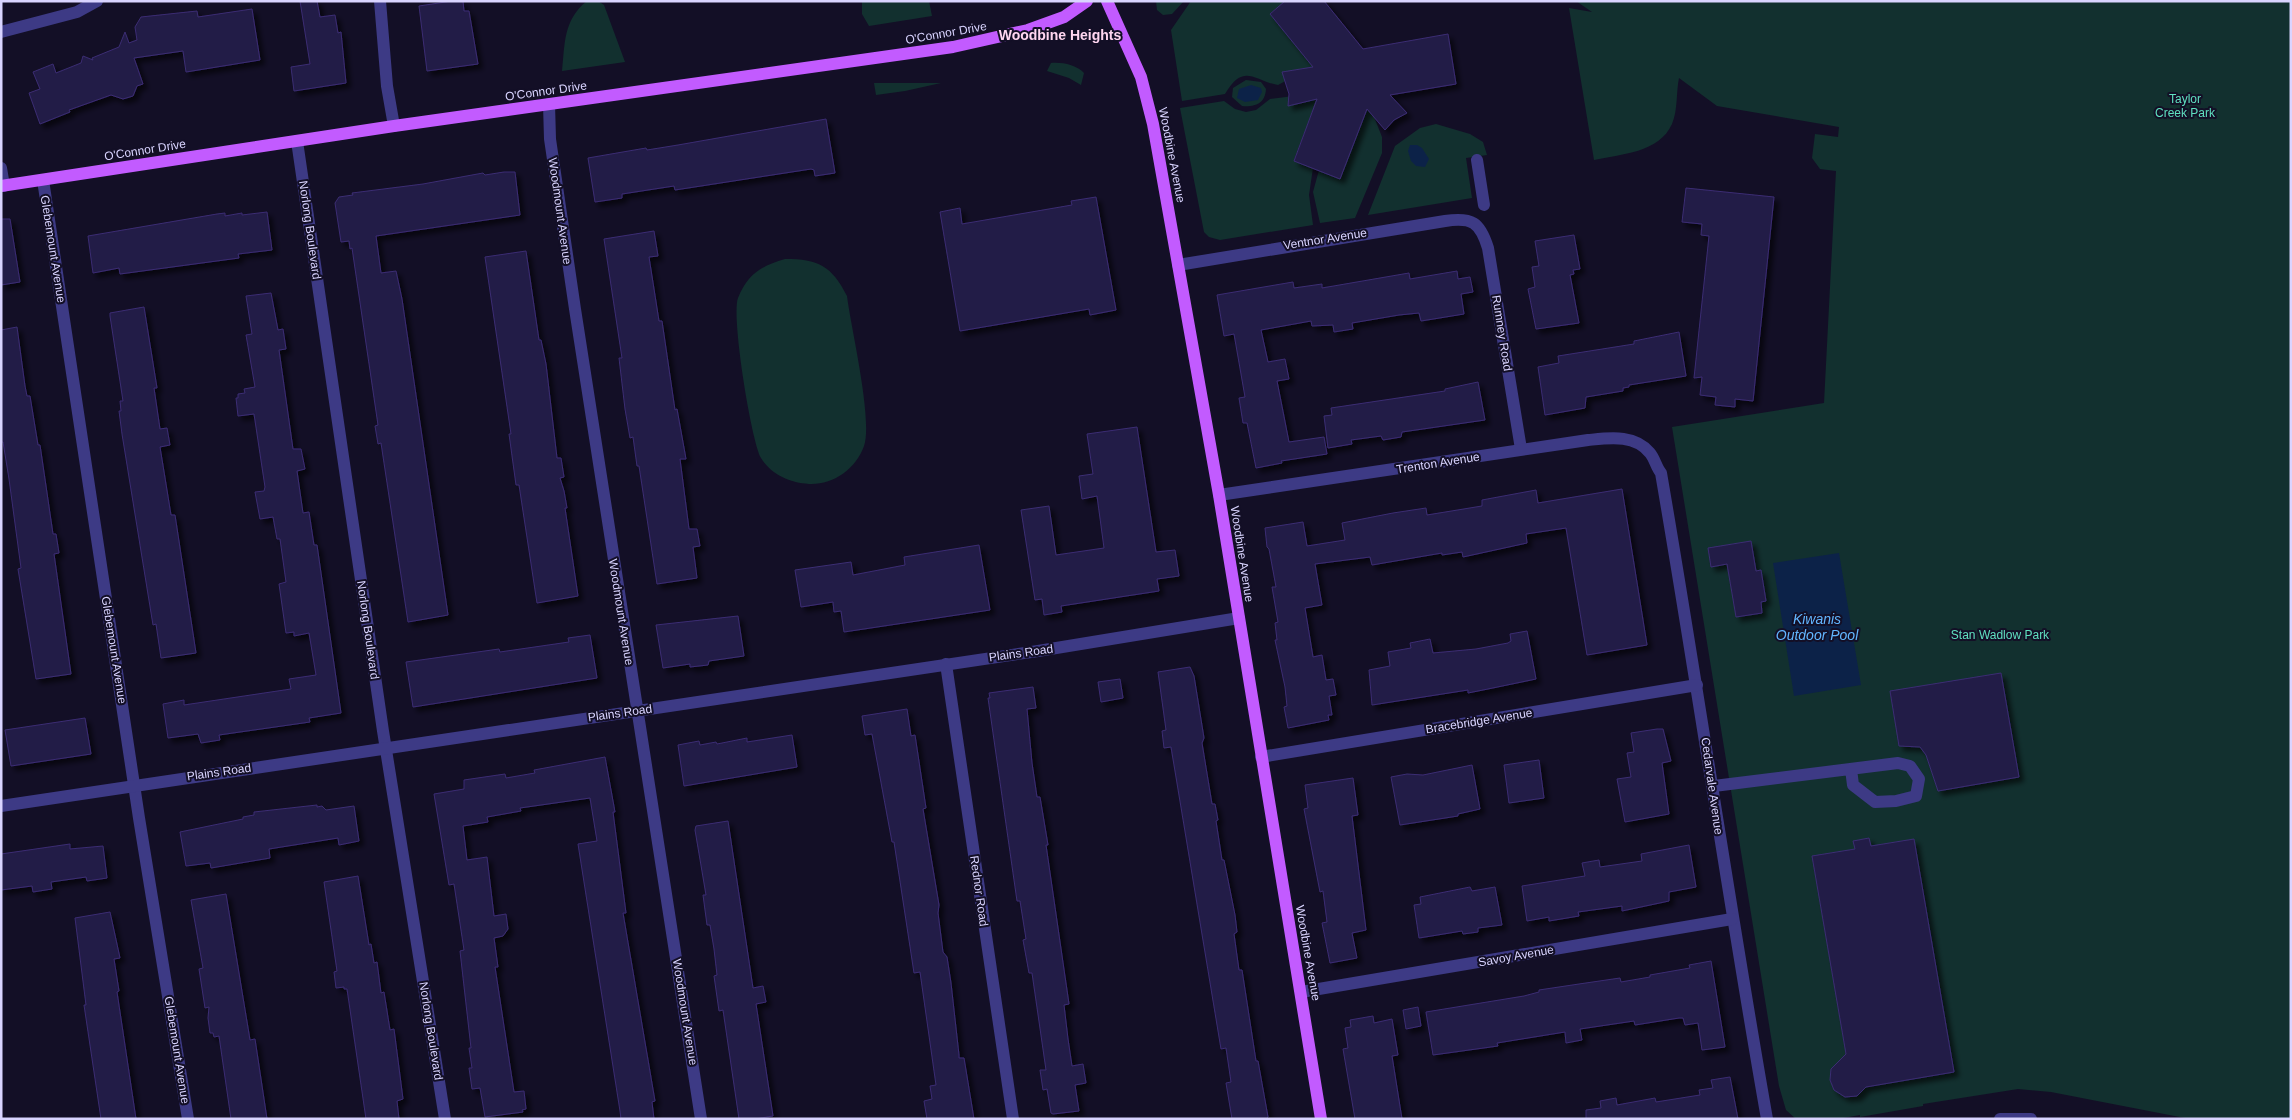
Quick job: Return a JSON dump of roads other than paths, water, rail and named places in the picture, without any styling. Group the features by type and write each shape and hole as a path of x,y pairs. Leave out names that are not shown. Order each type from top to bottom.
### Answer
{"main road":[{"name":"O'Connor Drive","path":"3,186 394,126 953,47 1028,30 1064,17 1088,1"},
{"name":"Woodbine Avenue","path":"1107,1 1141,78 1154,124 1219,496 1321,1119"}],"street":[{"path":"1,32 77,12 97,1"},
{"path":"380,1 387,86 394,126"},
{"name":"Woodmount Avenue","path":"549,104 550,139 636,710 667,887 701,1119"},
{"name":"Norlong Boulevard","path":"297,141 386,748 445,1119"},
{"path":"1477,160 1484,205"},
{"path":"1,168 3,186"},
{"name":"Glebemount Avenue","path":"43,180 134,784 188,1119"},
{"name":"Ventnor Avenue","path":"1178,265 1455,219 1472,221"},
{"name":"Rumney Road","path":"1472,221 1483,230 1488,248 1521,449"},
{"name":"Trenton Avenue","path":"1219,496 1521,449 1612,438 1629,439 1645,446 1652,454"},
{"name":"Cedarvale Avenue","path":"1652,454 1661,474 1714,786 1732,920 1767,1119"},
{"name":"Plains Road","path":"1,806 134,784 946,664 1238,618"},
{"name":"Rednor Road","path":"946,664 1012,1119"},
{"name":"Bracebridge Avenue","path":"1261,757 1697,685"},
{"path":"1714,786 1898,762 1910,766 1919,779 1916,796 1896,801 1875,802 1853,785 1851,769"},
{"name":"Savoy Avenue","path":"1301,992 1732,920"},
{"path":"2000,1119 2031,1119"}],"water":[{"path":"1251,85 1261,88 1262,92 1258,100 1245,102 1237,98 1239,89"},
{"path":"1410,145 1417,145 1422,148 1429,159 1425,167 1416,166 1411,161 1408,151"},
{"name":"Kiwanis Outdoor Pool","path":"1839,553 1861,685 1794,696 1773,563"}],"district":[{"name":"Woodbine Heights","path":"1060,35"}],"park label":[{"name":"Taylor Creek Park","path":"2185,106"},
{"name":"Stan Wadlow Park","path":"2000,635"}]}
